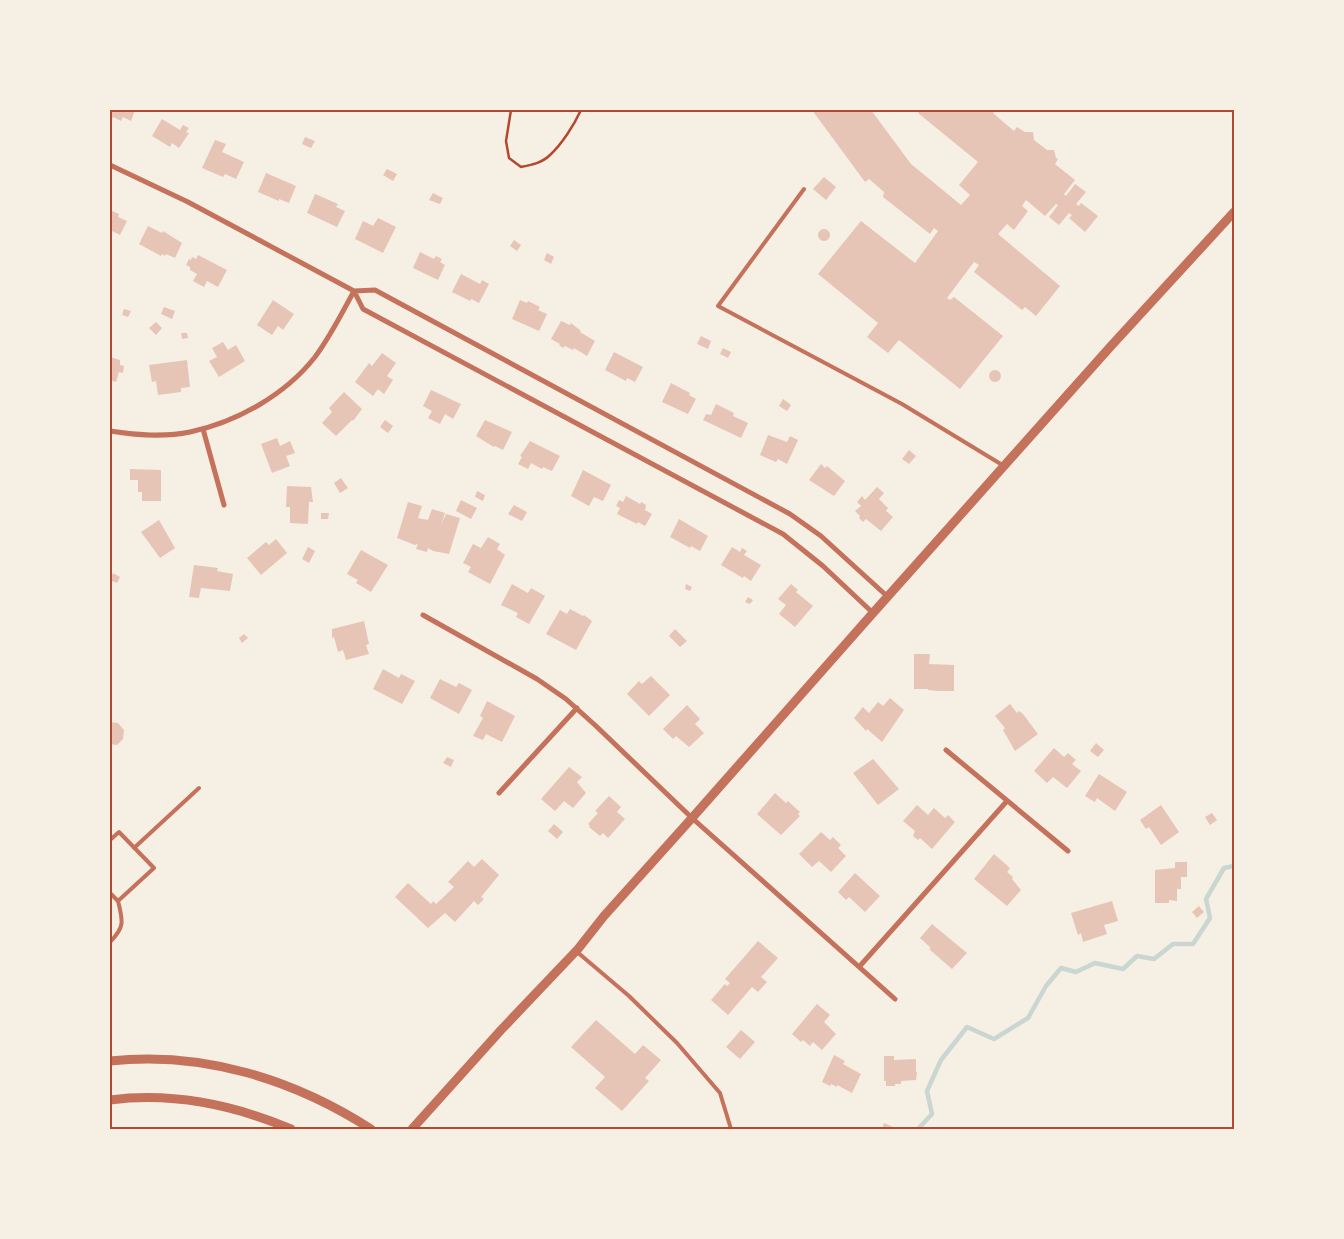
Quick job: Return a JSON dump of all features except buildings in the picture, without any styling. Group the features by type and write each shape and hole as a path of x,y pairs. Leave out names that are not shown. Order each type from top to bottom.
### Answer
{"street":[{"path":"110,164 188,202 354,291 376,290 790,514 821,536 888,596"},
{"path":"412,1129 501,1030 576,951 604,916 1110,346 1234,212"},
{"path":"110,431 150,435 188,433 232,418 258,405 289,384 314,358 354,291"},
{"path":"354,291 363,309 783,534 823,566 873,613"},
{"path":"203,429 224,505"},
{"path":"422,615 537,679 566,699 692,818 895,999"},
{"path":"499,793 577,708"},
{"path":"946,750 1068,851"},
{"path":"859,967 1007,801"},
{"path":"110,1061 160,1059 201,1062 248,1072 314,1096 371,1129"},
{"path":"110,1100 160,1098 199,1102 248,1113 291,1129"}],"lane":[{"path":"804,189 718,306 902,404 1004,466"},
{"path":"134,848 199,788"},
{"path":"110,840 119,832 154,868 118,902"},
{"path":"110,892 118,902 123,920 120,932 110,942"},
{"path":"576,951 629,996 677,1043 720,1094 731,1129"}],"path":[{"path":"511,110 506,141 509,158 521,167 536,164 549,156 565,136 581,110"}],"waterway":[{"path":"918,1129 932,1114 927,1091 941,1060 967,1027 994,1039 1028,1018 1046,986 1061,968 1076,972 1095,963 1123,969 1137,956 1154,959 1173,944 1193,944 1210,918 1206,899 1224,868 1234,866"}]}
